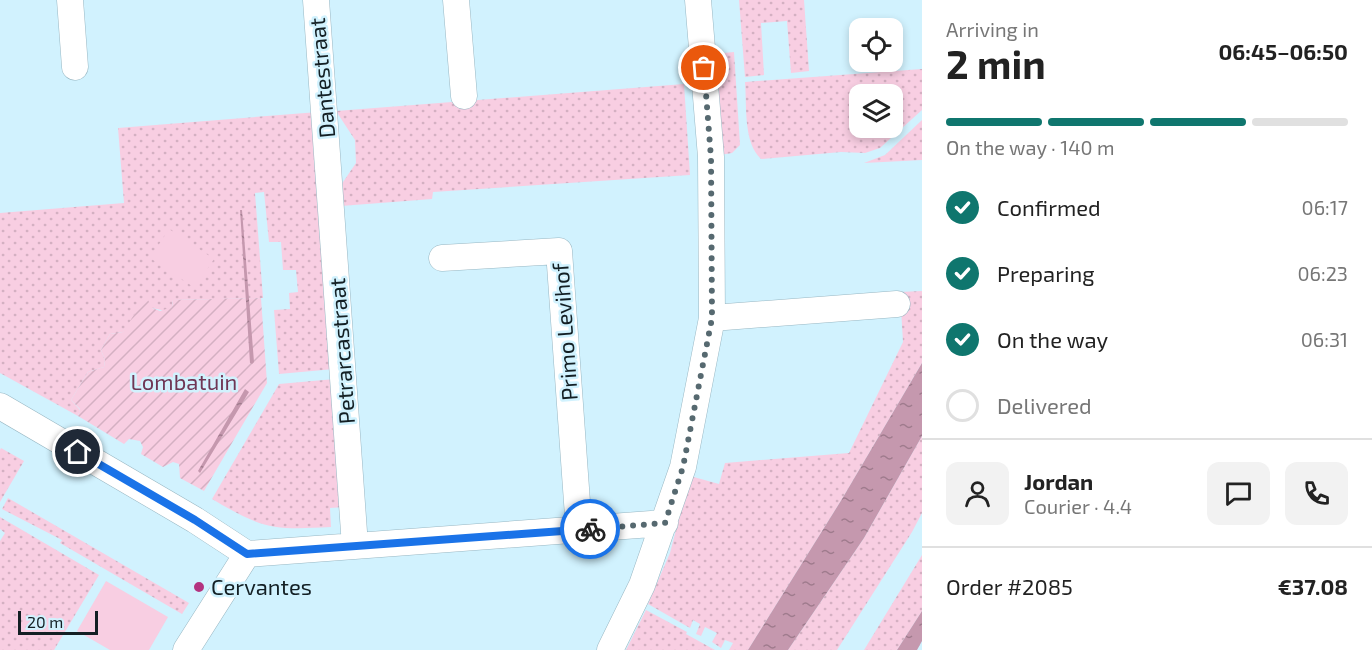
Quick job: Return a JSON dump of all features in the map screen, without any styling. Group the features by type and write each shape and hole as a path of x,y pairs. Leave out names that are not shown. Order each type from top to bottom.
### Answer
{"street":[{"path":"70,0 75,67"},
{"name":"Dantestraat","path":"316,0 328,156"},
{"path":"456,0 464,96"},
{"path":"610,650 642,585 683,467 712,318 711,158 699,0"},
{"name":"Petrarcastraat","path":"328,156 355,546"},
{"name":"Primo Levihof","path":"442,258 559,251 579,530"},
{"path":"712,318 897,304"},
{"path":"0,406 195,520 247,554 665,523"},
{"path":"186,650 247,554"}],"green space":[{"path":"739,0 804,0 809,71 791,73 787,21 761,23 764,75 745,77"},
{"path":"734,52 740,145 732,153 720,155 713,54"},
{"path":"922,69 922,110 903,127 903,84 849,84 849,138 891,138 880,148 865,153 841,152 761,159 751,143 746,112 745,82"},
{"path":"684,84 690,175 433,192 432,199 341,206 339,188 356,163 355,140 336,111"},
{"path":"318,112 334,369 279,374 274,310 290,309 289,293 298,292 296,270 283,270 281,242 269,242 264,192 255,193 263,298 173,300 172,307 166,311 152,308 123,332 110,334 101,350 105,360 104,367 88,372 71,400 80,410 78,416 0,373 0,213 124,203 118,128"},
{"path":"922,120 922,160 864,163 885,155"},
{"path":"169,229 214,259 195,288 150,258"},
{"path":"922,291 922,363 842,499 748,650 729,650 733,643 725,640 721,648 712,642 717,633 705,627 701,636 696,634 700,624 693,620 690,628 648,604 670,553 690,476 719,484 725,463 849,453 903,342 900,292"},
{"name":"Lombatuin","path":"261,298 267,383 204,491 180,478 179,464 173,462 163,467 141,454 143,447 140,441 129,439 124,444 78,416 80,409 71,400 88,372 104,367 105,360 101,350 110,334 123,332 144,299 148,300 152,308 160,311 172,307 173,300"},
{"path":"335,379 345,507 330,508 331,527 295,528 268,525 244,516 212,499 279,384"},
{"path":"922,436 922,513 912,532 837,650 788,650 864,538"},
{"path":"1,448 24,461 0,502 0,450"},
{"path":"8,498 189,603 182,614 60,543 62,540 2,509"},
{"path":"0,517 99,575 54,650 0,650 0,541 5,533 0,529"},
{"path":"922,555 922,611 897,650 864,650"},
{"path":"106,581 168,617 149,650 110,650 77,631"},
{"path":"646,610 687,632 686,634 715,650 626,650"}],"water":[{"path":"240,210 242,210 254,362 252,364 250,363"},
{"path":"922,363 922,436 864,538 788,650 748,650 842,499"},
{"path":"245,389 249,392 200,473 198,471"},
{"path":"922,611 922,641 917,650 897,650"}],"way so far":[{"path":"590,529 665,523 683,467 712,318 711,158 704,68"}],"place":[{"name":"Cervantes","path":"199,587"}],"route":[{"path":"78,452 195,520 247,554 590,529"}]}
